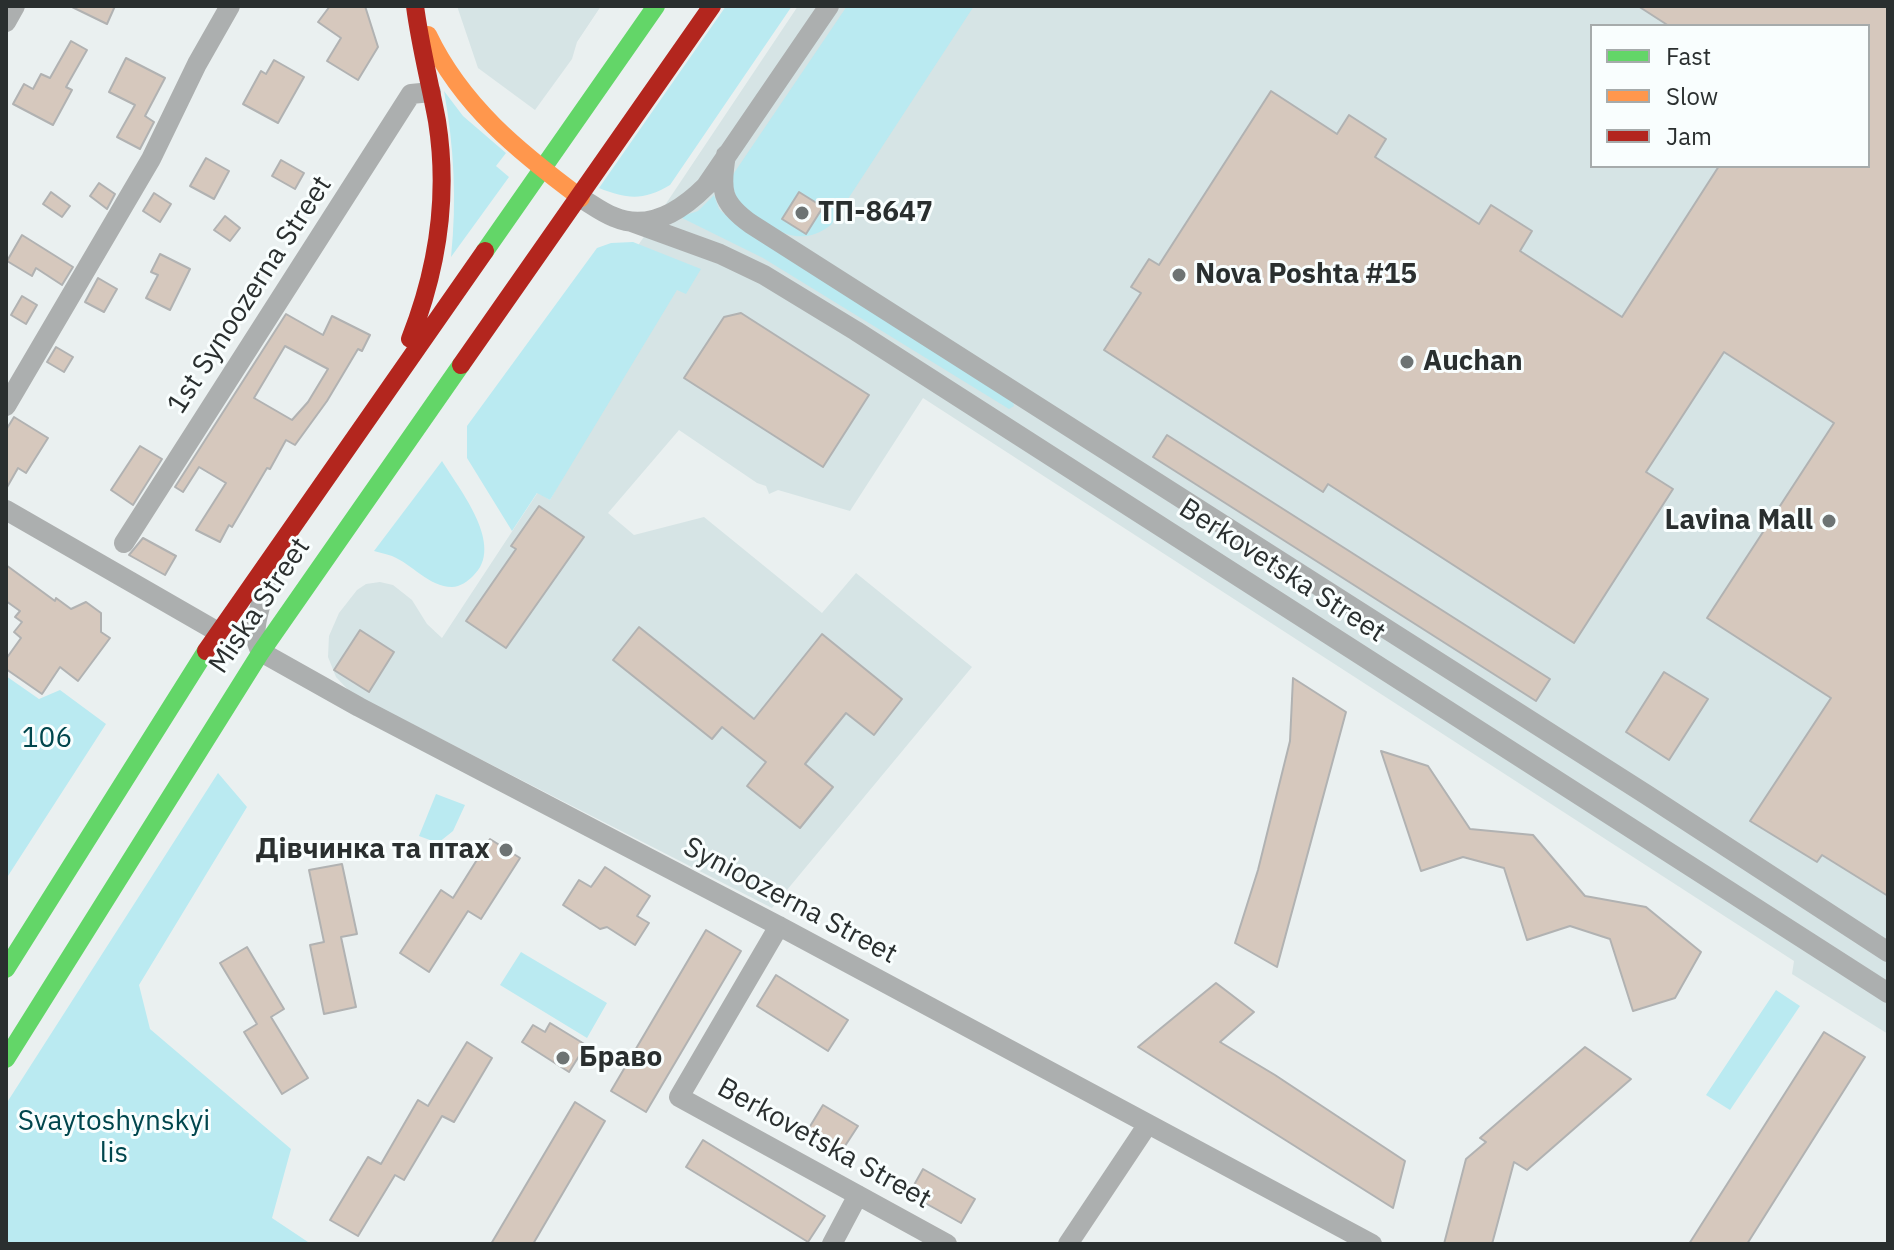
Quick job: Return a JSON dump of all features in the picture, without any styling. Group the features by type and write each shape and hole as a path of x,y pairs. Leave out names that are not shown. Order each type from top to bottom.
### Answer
{"main road":[{"path":"388,388 423,310 434,275 442,232 442,159 418,37 416,6"},
{"path":"416,6 447,72 478,112 541,168 581,198"},
{"name":"Miska Street","path":"6,969 218,632 656,6"},
{"name":"Miska Street","path":"6,1059 193,756 261,652 581,198 712,6"}],"street":[{"path":"6,22 15,6"},
{"path":"6,406 151,159 197,64 230,6"},
{"path":"632,222 673,214 706,186 829,6"},
{"name":"1st Synoozerna Street","path":"124,543 411,94 431,92"},
{"name":"Berkovetska Street","path":"726,155 721,181 727,202 735,213 751,224 1888,952"},
{"name":"Berkovetska Street","path":"581,198 614,217 731,259 818,307 1888,993"},
{"path":"6,510 218,632"},
{"path":"261,652 256,643 255,630 266,592 265,564"},
{"name":"Synioozerna Street","path":"261,652 1372,1244"},
{"name":"Berkovetska Street","path":"779,926 679,1097 947,1244"},
{"path":"1068,1244 1148,1124"},
{"path":"832,1244 858,1195"}],"shaded area":[{"path":"457,6 601,6 577,42 572,59 535,110 478,68"},
{"path":"798,6 1888,6 1888,1034 1792,974 1794,961 923,398 850,511 778,490 769,494 766,486 679,430 608,513 634,535 704,517 822,613 856,573 972,667 772,908 351,693 336,677 328,657 329,636 339,613 357,590 366,584 380,582 393,585 412,600 427,624 442,638 538,492 550,500 561,480 637,247"}],"green space":[{"path":"726,6 792,6 670,185 652,194 635,197 599,188"},
{"path":"847,6 974,6 831,225 818,233 794,236 772,227 738,205 732,176"},
{"path":"444,91 463,116 506,153 496,166 509,177 451,257 454,174"},
{"path":"714,195 719,209 734,223 1013,402 1014,406 1009,409 763,258 680,217 698,211"},
{"path":"633,242 701,269 686,294 677,290 550,500 537,493 512,531 467,458 467,426 597,248 611,243"},
{"path":"442,461 476,518 484,549 482,564 473,576 455,587 436,583 390,555 374,551"},
{"name":"106","path":"6,676 39,699 60,690 106,724 6,879"},
{"name":"Svaytoshynskyi lis","path":"218,773 247,807 139,985 150,1029 291,1149 272,1218 311,1244 6,1244 6,1104"},
{"path":"436,794 465,805 453,831 438,843 419,836"},
{"path":"521,952 607,1003 587,1038 500,985"},
{"path":"1776,990 1800,1006 1730,1110 1706,1095"}],"building":[{"path":"70,6 115,6 107,24"},
{"path":"330,6 365,6 378,47 358,80 327,61 341,38 318,22"},
{"name":"Auchan","path":"1638,6 1888,6 1888,896 1822,855 1817,862 1750,821 1831,698 1707,618 1834,423 1724,352 1646,472 1673,489 1574,643 1328,484 1323,492 1104,350 1141,293 1131,287 1149,259 1159,265 1271,91 1337,134 1349,115 1386,139 1375,157 1479,224 1491,205 1532,231 1520,251 1622,317 1718,168 1870,168 1870,24 1666,24"},
{"path":"71,41 87,50 66,87 72,90 53,125 13,104 24,84 33,89 41,74 50,78"},
{"path":"126,58 165,78 145,116 154,122 140,149 117,137 135,105 109,92"},
{"path":"274,60 304,77 278,123 243,104 261,71 266,74"},
{"path":"206,158 229,171 214,199 190,186"},
{"path":"281,160 304,173 295,189 272,176"},
{"path":"99,183 115,194 107,209 90,196"},
{"path":"51,192 70,206 62,217 43,204"},
{"name":"ТП-8647","path":"799,192 823,207 806,234 782,219"},
{"path":"154,193 171,204 160,222 143,211"},
{"path":"225,216 240,228 230,241 214,230"},
{"path":"22,235 73,267 62,285 36,268 32,276 7,261"},
{"path":"160,254 190,269 170,310 146,298 158,275 151,272"},
{"path":"98,278 117,289 104,312 85,302"},
{"path":"22,296 37,305 26,324 11,315"},
{"path":"741,313 869,395 823,467 684,378 724,317"},
{"path":"286,314 323,335 332,316 370,335 362,351 358,349 327,401 295,445 286,440 220,542 196,530 226,483 199,467 183,492 175,487","holes":["285,346 328,369 308,402 292,420 254,398"]},
{"path":"56,347 73,357 64,372 47,362"},
{"path":"14,417 48,438 26,473 18,468 6,489 6,430"},
{"path":"1167,435 1550,679 1536,701 1153,457"},
{"path":"140,446 162,459 133,505 111,490"},
{"path":"539,506 584,537 506,648 466,621 516,549 511,546"},
{"path":"143,538 176,556 165,575 129,555"},
{"path":"6,565 55,601 56,598 71,609 86,602 101,613 101,632 110,638 78,681 60,667 42,694 6,669 6,659 21,638 14,632 22,622 15,617 20,611 6,601"},
{"path":"639,627 754,719 822,634 902,699 874,735 846,713 805,764 833,787 800,828 747,786 766,762 722,727 712,739 613,660"},
{"path":"360,630 394,652 369,692 334,670"},
{"path":"1664,672 1708,699 1669,760 1626,732"},
{"path":"1293,678 1346,712 1277,967 1235,943 1258,870 1290,741"},
{"path":"1381,751 1428,766 1470,829 1533,835 1585,896 1646,907 1701,952 1675,998 1633,1011 1610,939 1570,926 1527,940 1504,868 1463,857 1421,871"},
{"path":"490,839 520,858 481,919 468,911 429,972 400,953 441,890 453,898"},
{"path":"342,864 357,934 341,937 356,1007 324,1014 310,945 324,942 309,870"},
{"path":"605,867 650,896 637,916 649,923 635,945 607,927 600,929 563,905 579,880 591,887"},
{"path":"706,930 741,951 646,1112 611,1091"},
{"path":"247,947 284,1009 271,1017 308,1078 282,1094 244,1032 257,1024 220,963"},
{"path":"776,975 848,1020 828,1051 757,1006"},
{"path":"1216,983 1254,1012 1220,1042 1405,1161 1393,1208 1138,1047"},
{"name":"Браво","path":"550,1023 586,1045 569,1072 522,1042 533,1025 545,1032"},
{"path":"1824,1032 1865,1057 1747,1244 1689,1244"},
{"path":"467,1042 492,1058 454,1122 442,1116 404,1180 395,1175 358,1236 330,1220 368,1157 381,1164 418,1100 428,1106"},
{"path":"1585,1047 1631,1079 1527,1170 1514,1162 1492,1244 1444,1244 1466,1159 1486,1142 1480,1138"},
{"path":"575,1102 605,1121 533,1244 491,1244"},
{"path":"823,1105 858,1126 843,1149 809,1128"},
{"path":"703,1140 825,1216 808,1242 686,1167"},
{"path":"923,1169 975,1199 961,1223 909,1194"}],"traffic: fast":[{"path":"485,251 656,6"},
{"path":"6,1059 261,652 461,365"},
{"path":"6,969 206,651"}],"traffic: slow":[{"path":"428,35 442,61 475,106 514,145 581,198"}],"traffic: jam":[{"path":"410,339 434,259 442,177 437,121 415,6"},
{"path":"461,365 712,6"},
{"path":"206,651 485,251"}],"place":[{"name":"ТП-8647","path":"802,213"},
{"name":"Nova Poshta #15","path":"1179,275"},
{"name":"Auchan","path":"1407,362"},
{"name":"Lavina Mall","path":"1829,521"},
{"name":"Дівчинка та птах","path":"506,850"},
{"name":"Браво","path":"563,1058"}]}
